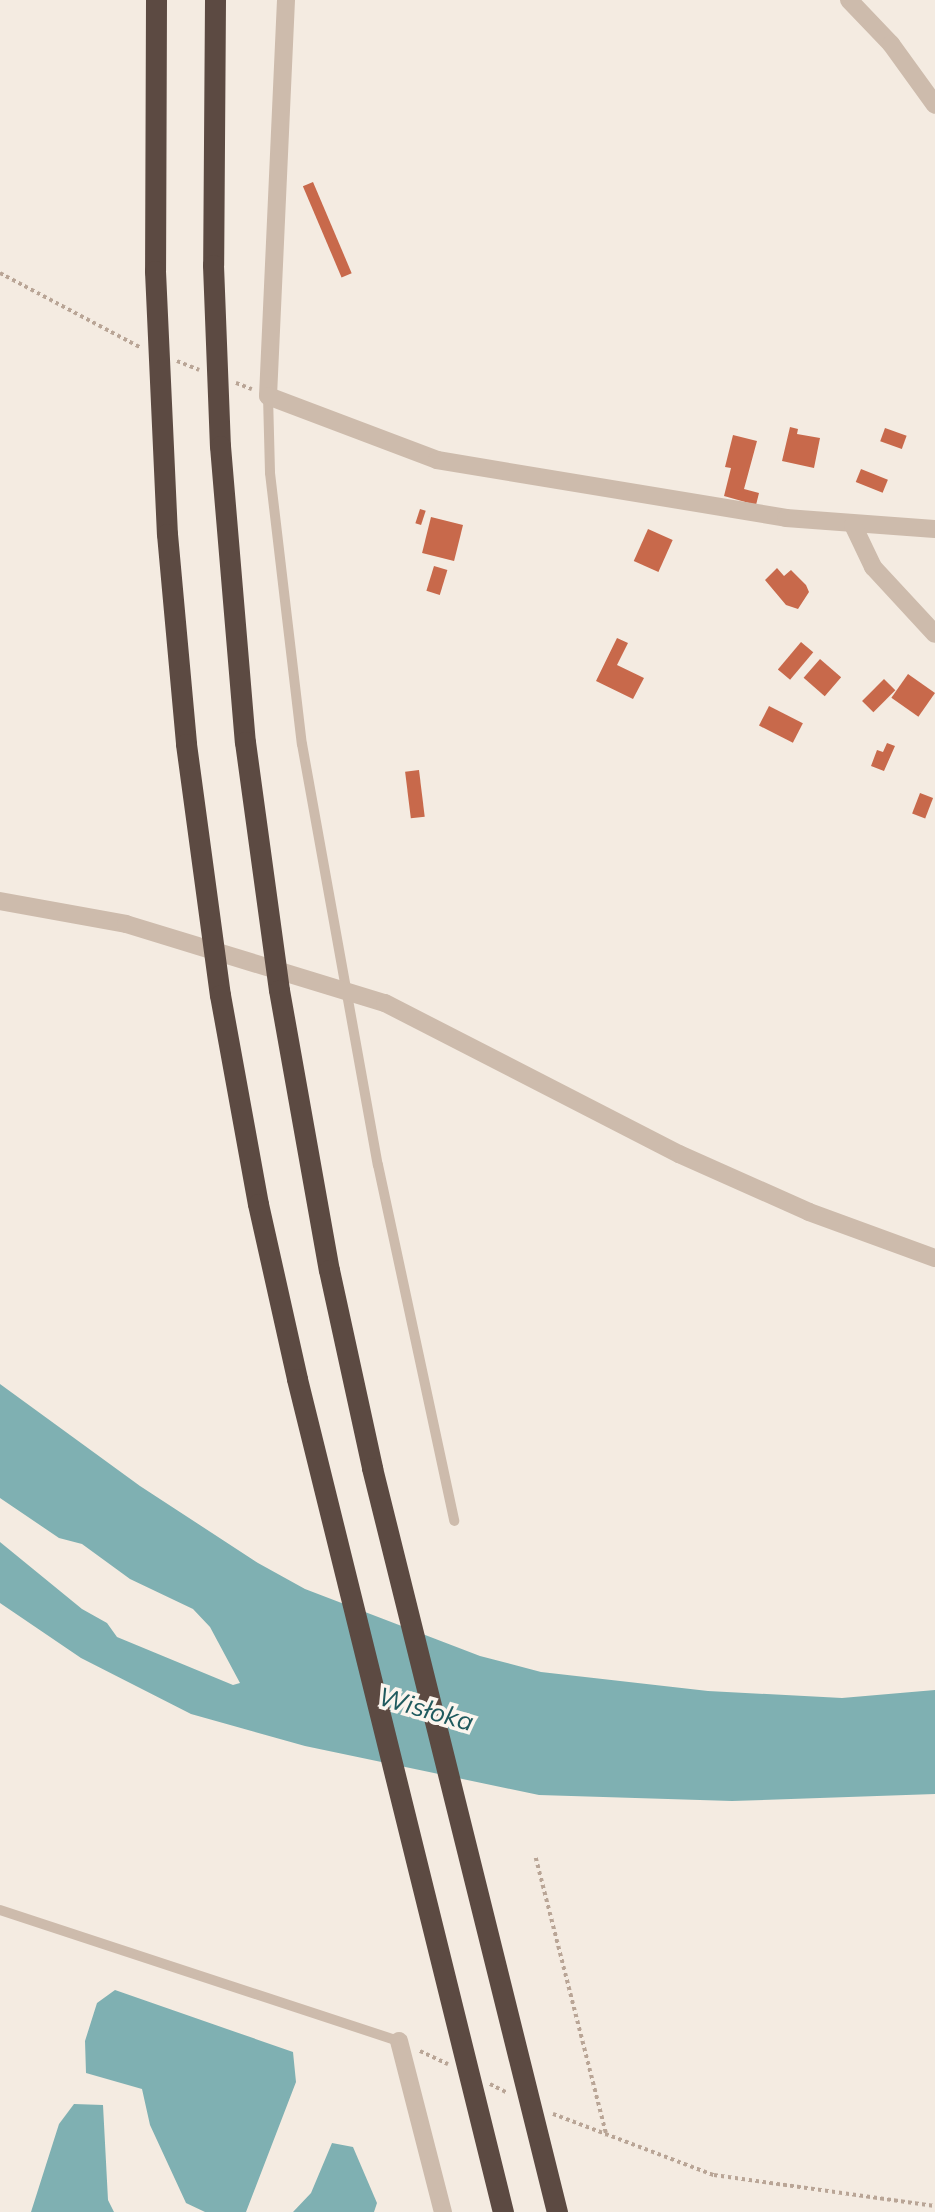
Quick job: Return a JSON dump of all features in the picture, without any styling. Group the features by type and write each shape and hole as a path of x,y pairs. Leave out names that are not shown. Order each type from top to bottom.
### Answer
{"highway":[{"path":"156,0 155,271 166,521 183,719 220,996 256,1191 306,1417 503,2212"},
{"path":"215,0 214,265 221,458 245,742 281,1004 329,1269 372,1468 557,2212"}],"street":[{"path":"286,0 268,396 437,460 636,496 853,525 935,529"},
{"path":"849,0 891,44 935,105"},
{"path":"853,525 873,568 935,634"},
{"path":"0,901 126,924 386,1003 679,1154 809,1212 935,1258"},
{"path":"399,2040 443,2212"}],"lane":[{"path":"268,396 270,473 302,744 378,1165 454,1521"},
{"path":"0,1910 399,2040"}],"path":[{"path":"0,273 115,338 153,352"},
{"path":"166,357 204,372"},
{"path":"230,381 268,396"},
{"path":"536,1858 607,2136"},
{"path":"399,2040 449,2065"},
{"path":"487,2083 512,2095"},
{"path":"550,2113 714,2175 935,2206"}],"water":[{"name":"Wisłoka","path":"0,1384 140,1486 258,1563 305,1589 480,1656 541,1672 708,1691 842,1698 935,1690 935,1794 732,1801 539,1795 305,1746 191,1714 81,1658 0,1603 0,1542 82,1609 107,1623 117,1637 233,1685 240,1683 210,1627 193,1609 130,1579 82,1544 59,1538 0,1498"},
{"path":"115,1990 293,2052 296,2082 246,2212 205,2212 186,2203 150,2125 142,2089 86,2073 85,2041 97,2003"},
{"path":"74,2104 103,2105 108,2200 114,2212 31,2212 59,2124"},
{"path":"332,2143 353,2147 377,2203 374,2212 293,2212 311,2193"}],"building":[{"path":"313,182 352,273 342,277 303,186"},
{"path":"790,427 798,429 797,434 820,438 814,468 782,461"},
{"path":"885,428 907,436 902,449 880,441"},
{"path":"733,435 757,441 744,489 759,493 756,505 724,496 731,468 725,467"},
{"path":"861,469 888,480 883,493 856,482"},
{"path":"420,509 426,511 421,525 415,523"},
{"path":"431,517 463,525 454,561 422,553"},
{"path":"648,529 673,540 658,572 634,561"},
{"path":"434,566 447,570 440,595 426,591"},
{"path":"777,568 784,576 791,570 806,585 809,592 798,609 786,605 765,580"},
{"path":"617,638 628,643 617,665 644,678 633,699 596,681"},
{"path":"801,642 813,652 790,680 778,670"},
{"path":"820,659 841,677 825,696 804,678"},
{"path":"908,674 935,693 918,717 891,698"},
{"path":"884,679 895,690 873,712 862,701"},
{"path":"769,706 803,723 793,743 759,726"},
{"path":"887,743 895,746 884,771 871,766 877,750 883,752"},
{"path":"419,770 425,817 411,818 405,772"},
{"path":"920,793 933,798 925,819 912,814"}]}
